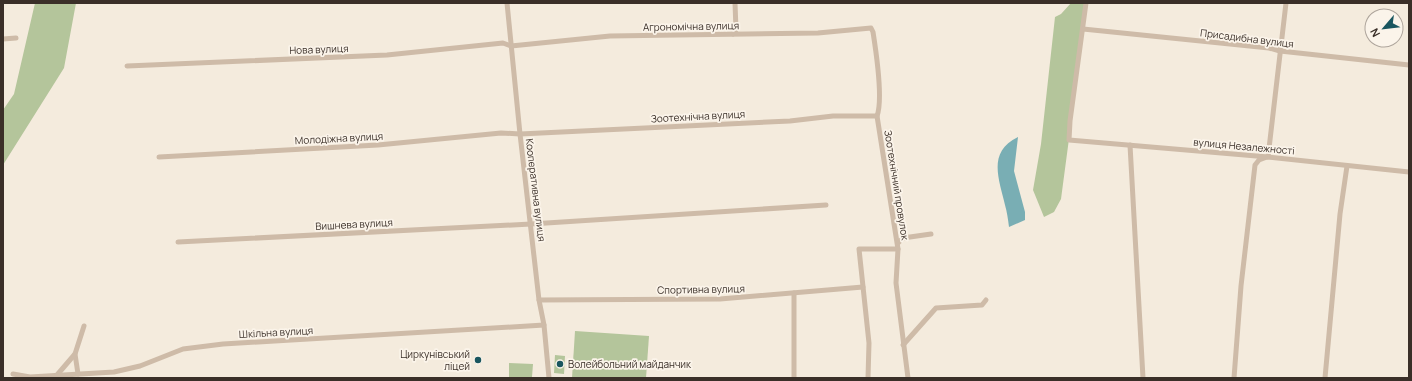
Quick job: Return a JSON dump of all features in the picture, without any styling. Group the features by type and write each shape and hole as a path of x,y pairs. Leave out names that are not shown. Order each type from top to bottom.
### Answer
{"street":[{"name":"Кооперативна вулиця","path":"507,3 520,134 539,300 544,325 549,378"},
{"path":"733,34 736,30 735,3"},
{"path":"1082,29 1086,3"},
{"path":"1234,378 1241,286 1255,164 1259,160 1268,157 1286,3"},
{"name":"Агрономічна вулиця","path":"512,46 610,36 818,33 871,28"},
{"name":"Зоотехнічний провулок","path":"868,378 869,343 859,248 898,246 877,116 879,110 878,88 874,32 871,28"},
{"name":"Присадибна вулиця","path":"1082,29 1269,48 1280,51 1409,65"},
{"name":"вулиця Незалежності","path":"1082,29 1069,140 1268,157 1409,172"},
{"path":"3,39 16,38"},
{"name":"Нова вулиця","path":"127,66 387,55 503,43 512,46"},
{"name":"Зоотехнічна вулиця","path":"520,134 790,121 833,116 877,116"},
{"name":"Молодіжна вулиця","path":"159,157 378,145 501,133 520,134"},
{"path":"1130,145 1143,378"},
{"path":"1325,378 1340,214 1347,166"},
{"name":"Вишнева вулиця","path":"178,242 531,224 826,205"},
{"path":"908,378 902,345 896,283 898,246 903,238 931,234"},
{"name":"Спортивна вулиця","path":"539,300 720,300 862,287"},
{"path":"794,293 794,378"},
{"path":"902,345 936,308 982,305 986,300"},
{"name":"Шкільна вулиця","path":"13,374 30,378 114,372 140,366 182,349 223,344 544,325"},
{"path":"57,375 75,354 84,326"},
{"path":"75,354 78,374"}],"green space":[{"path":"35,3 76,3 64,68 3,165 3,110 14,94"},
{"path":"1071,3 1087,3 1061,199 1054,212 1044,217 1033,190 1041,144 1055,17 1061,14"},
{"path":"575,331 649,336 646,378 572,378"},
{"name":"Волейбольний майданчик","path":"555,355 565,356 564,374 554,373"},
{"path":"509,363 533,364 532,377 509,377"}],"water":[{"path":"1018,137 1014,171 1025,212 1025,220 1009,227 998,176 998,167 1002,150 1008,143"}],"place":[{"name":"Циркунівський ліцей","path":"478,360"},
{"name":"Волейбольний майданчик","path":"560,364"}]}
